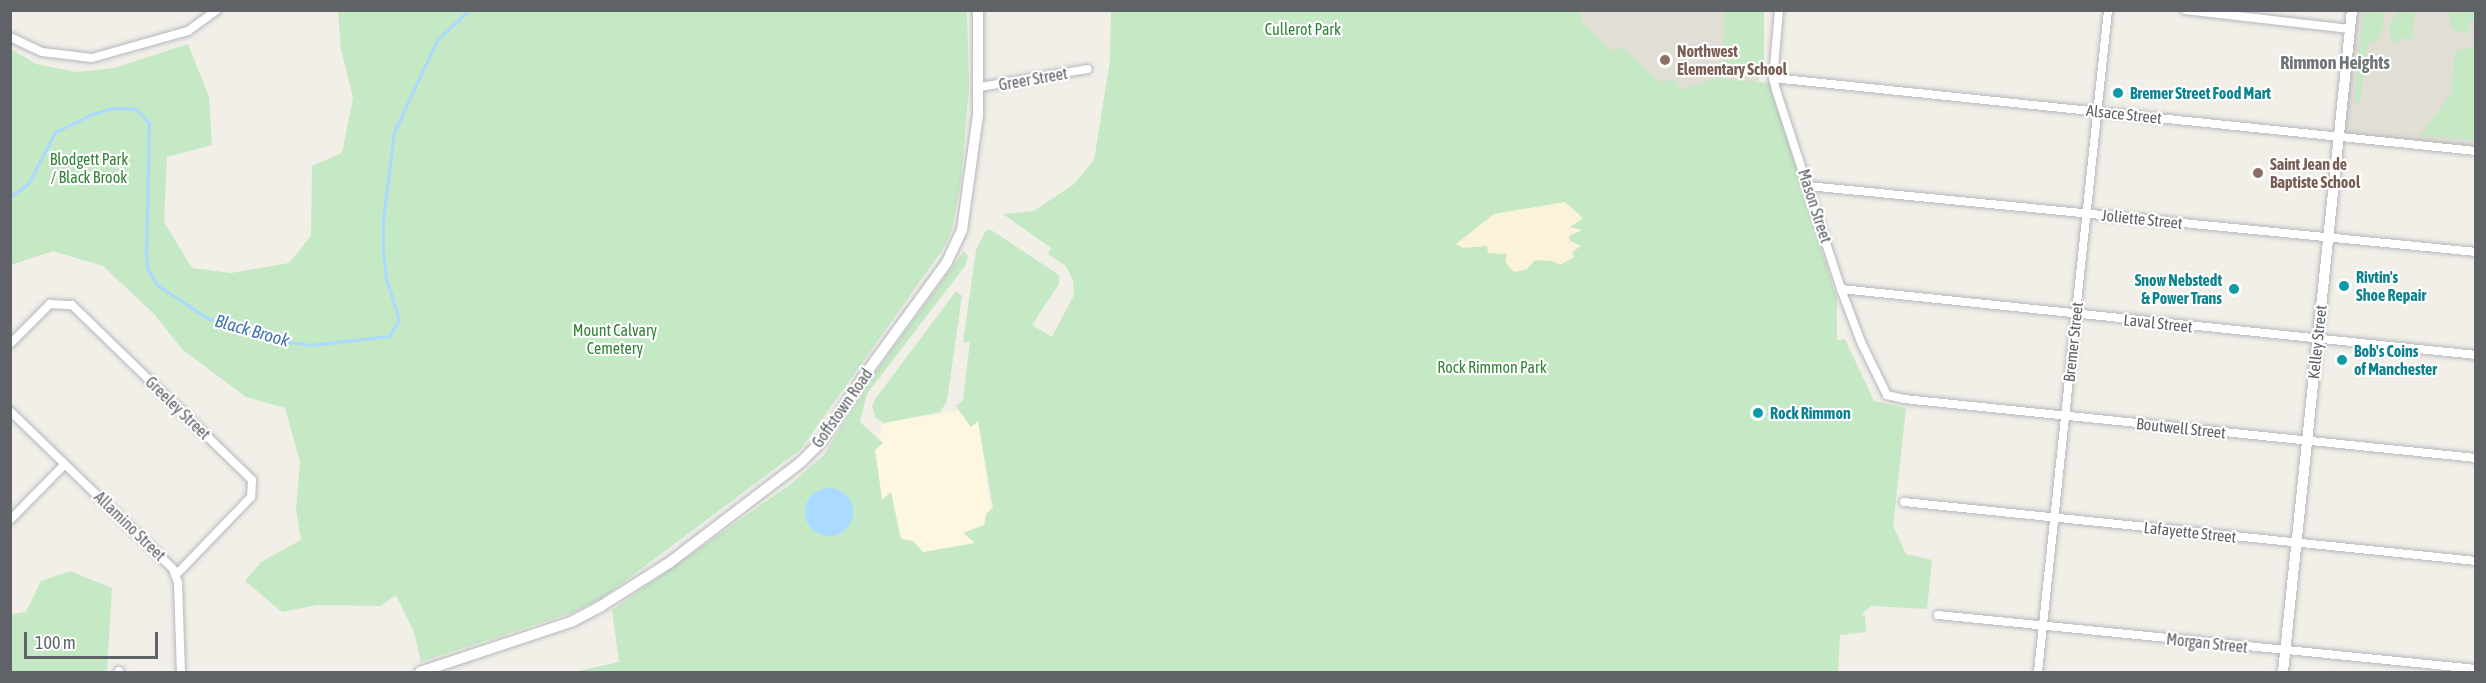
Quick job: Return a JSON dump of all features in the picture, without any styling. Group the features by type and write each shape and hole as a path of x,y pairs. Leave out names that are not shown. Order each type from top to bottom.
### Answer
{"main road":[{"name":"Goffstown Road","path":"420,672 573,621 600,606 669,563 812,452 958,241 973,170 980,87 978,10"},
{"name":"Kelley Street","path":"2283,672 2352,10"}],"street":[{"path":"10,37 42,52 92,58 188,32 217,10"},
{"name":"Mason Street","path":"1779,10 1773,78 1841,289 1861,342 1887,394"},
{"name":"Bremer Street","path":"2038,672 2108,10"},
{"path":"2185,10 2350,29"},
{"name":"Greer Street","path":"980,87 1087,69"},
{"name":"Alsace Street","path":"1773,78 2475,151"},
{"name":"Joliette Street","path":"1808,186 2475,252"},
{"name":"Laval Street","path":"1841,289 2475,355"},
{"name":"Greeley Street","path":"10,344 50,304 72,305 252,480 251,497 177,574"},
{"name":"Boutwell Street","path":"1887,394 2307,442 2475,458"},
{"name":"Allamino Street","path":"10,411 177,574 181,672"},
{"path":"10,520 65,464"},
{"name":"Lafayette Street","path":"1904,502 2475,561"},
{"name":"Morgan Street","path":"1938,615 2475,669"}],"shaded area":[{"name":"Northwest Elementary School","path":"1541,11 1764,11 1759,83 1740,80 1680,111"},
{"path":"2352,11 2475,11 2475,151 2339,138"},
{"path":"958,411 971,427 978,421 995,539 894,562 898,535 891,493 883,500 875,450 883,443 879,436 884,423"}],"green space":[{"path":"2398,10 2415,12 2412,39 2399,38 2398,45 2391,40 2390,25"},
{"name":"Mount Calvary Cemetery","path":"338,11 967,11 969,88 961,180 952,230 945,246 801,449 601,599 571,613 421,662 414,632 396,595 381,606 317,605 282,612 245,581 261,562 301,540 296,509 300,462 285,408 246,397 183,350 154,314 103,266 53,251 11,265 11,49 36,64 76,72 114,68 188,44 209,97 212,145 167,157 164,222 192,268 231,273 289,263 311,236 312,166 342,153 353,98 341,49"},
{"name":"Rock Rimmon Park","path":"1111,11 1580,11 1582,23 1614,52 1620,46 1660,82 1675,80 1681,90 1716,78 1770,83 1837,299 1837,340 1845,339 1874,401 1906,408 1893,526 1906,554 1932,560 1927,609 1871,606 1861,615 1865,616 1866,632 1840,635 1838,672 574,672 619,662 612,610 792,483 824,455 867,384 964,251 968,256 965,266 867,394 860,422 883,443 875,450 882,500 891,492 901,539 913,541 923,552 975,543 963,533 984,525 986,514 993,508 978,421 971,427 956,406 963,400 970,341 963,343 976,250 986,230 991,230 1059,275 1059,284 1032,325 1052,337 1074,295 1073,280 1066,266 1048,254 1051,248 1003,214 1034,211 1074,184 1094,160 1110,61"},
{"path":"1723,11 1764,11 1764,64 1723,64"},
{"path":"2363,11 2383,11 2384,24 2377,42 2368,42 2360,103 2354,102"},
{"path":"2449,11 2475,11 2475,21 2469,22 2467,35 2451,29"},
{"path":"2475,48 2475,140 2420,136 2451,94 2455,50"},
{"path":"956,291 962,296 947,401 940,412 884,423 876,418 872,406 876,398"},
{"path":"70,571 112,588 107,671 11,672 11,614 26,612 41,581"}],"sand":[{"path":"1565,202 1583,218 1570,227 1582,230 1569,236 1570,241 1581,246 1572,252 1574,257 1560,265 1552,261 1535,260 1527,269 1514,272 1505,262 1507,254 1488,253 1487,246 1463,248 1456,244 1494,214"}],"water":[{"path":"829,488 846,495 853,512 846,529 829,536 812,529 805,512 812,495"}],"waterway":[{"name":"Black Brook","path":"10,197 28,184 55,132 92,114 113,108 136,109 149,123 146,254 148,270 157,285 207,318 272,340 310,345 389,336 399,320 386,278 383,254 383,220 394,132 437,40 469,10"}],"place":[{"name":"Northwest Elementary School","path":"1665,60"},
{"name":"Bremer Street Food Mart","path":"2118,93"},
{"name":"Saint Jean de Baptiste School","path":"2258,173"},
{"name":"Rivtin's Shoe Repair","path":"2344,286"},
{"name":"Snow Nebstedt & Power Trans","path":"2234,289"},
{"name":"Bob's Coins of Manchester","path":"2342,360"},
{"name":"Rock Rimmon","path":"1758,413"}],"district":[{"name":"Rimmon Heights","path":"2335,63"}],"park label":[{"name":"Cullerot Park","path":"1303,29"},
{"name":"Blodgett Park / Black Brook","path":"89,168"}]}
